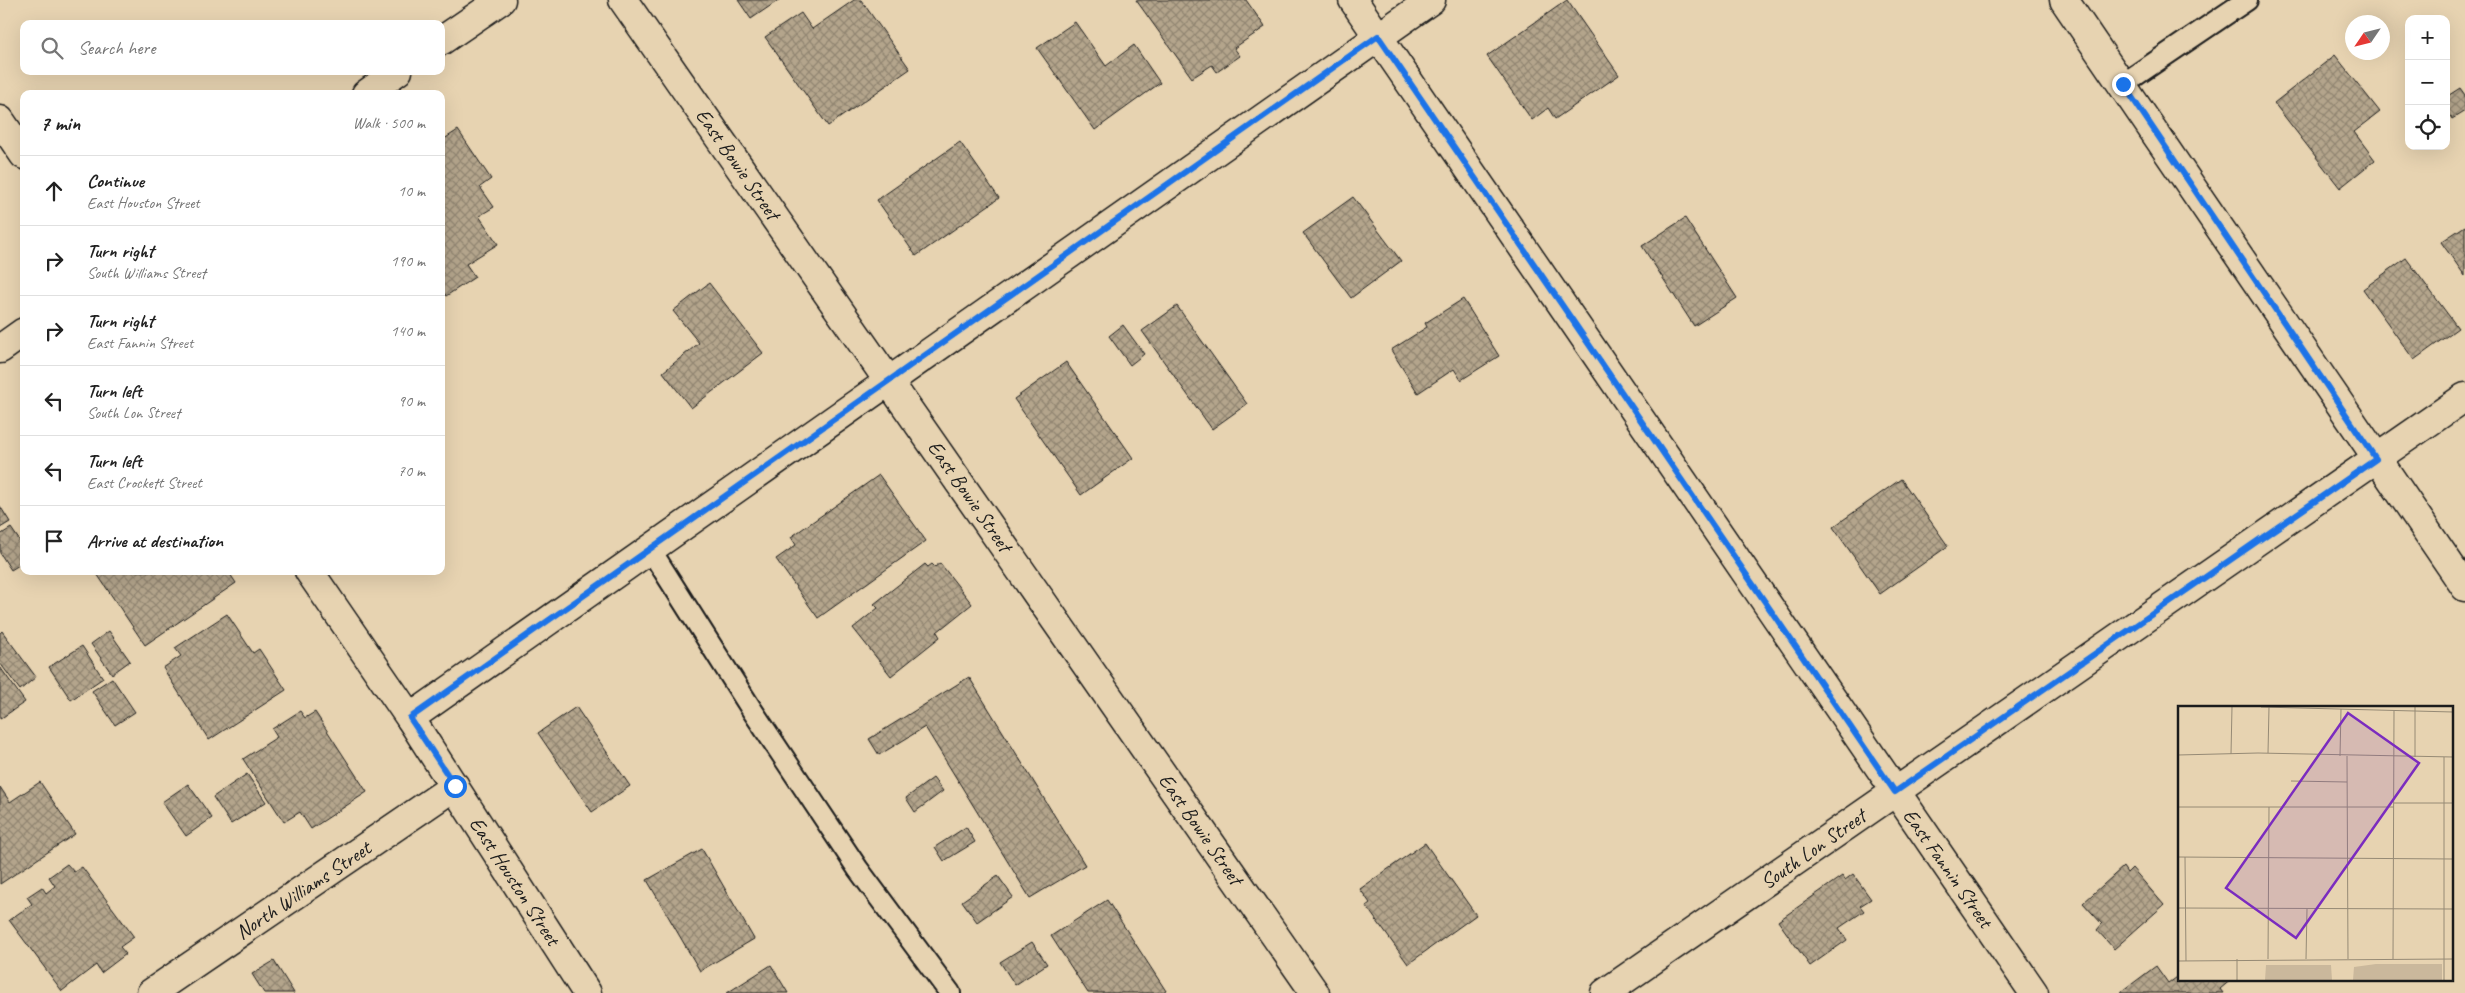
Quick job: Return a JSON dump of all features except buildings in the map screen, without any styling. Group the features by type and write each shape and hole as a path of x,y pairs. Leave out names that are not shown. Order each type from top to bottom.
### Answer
{"street":[{"path":"445,39 501,0"},
{"name":"East Bowie Street","path":"623,0 1315,993"},
{"name":"East Fannin Street","path":"1353,0 2034,993"},
{"path":"410,718 1431,0"},
{"path":"2064,0 2465,587"},
{"path":"372,90 392,75"},
{"path":"0,120 20,149"},
{"path":"0,349 20,335"},
{"name":"South Lon Street","path":"1605,993 2465,397"},
{"name":"East Houston Street","path":"312,575 455,786 587,993"},
{"name":"North Williams Street","path":"151,993 455,786"}],"lane":[{"path":"2123,84 2246,0"},
{"path":"650,549 752,710 858,869 950,993"}],"route":[{"path":"455,786 410,718 1378,36 1895,792 2376,459 2123,84"}]}
